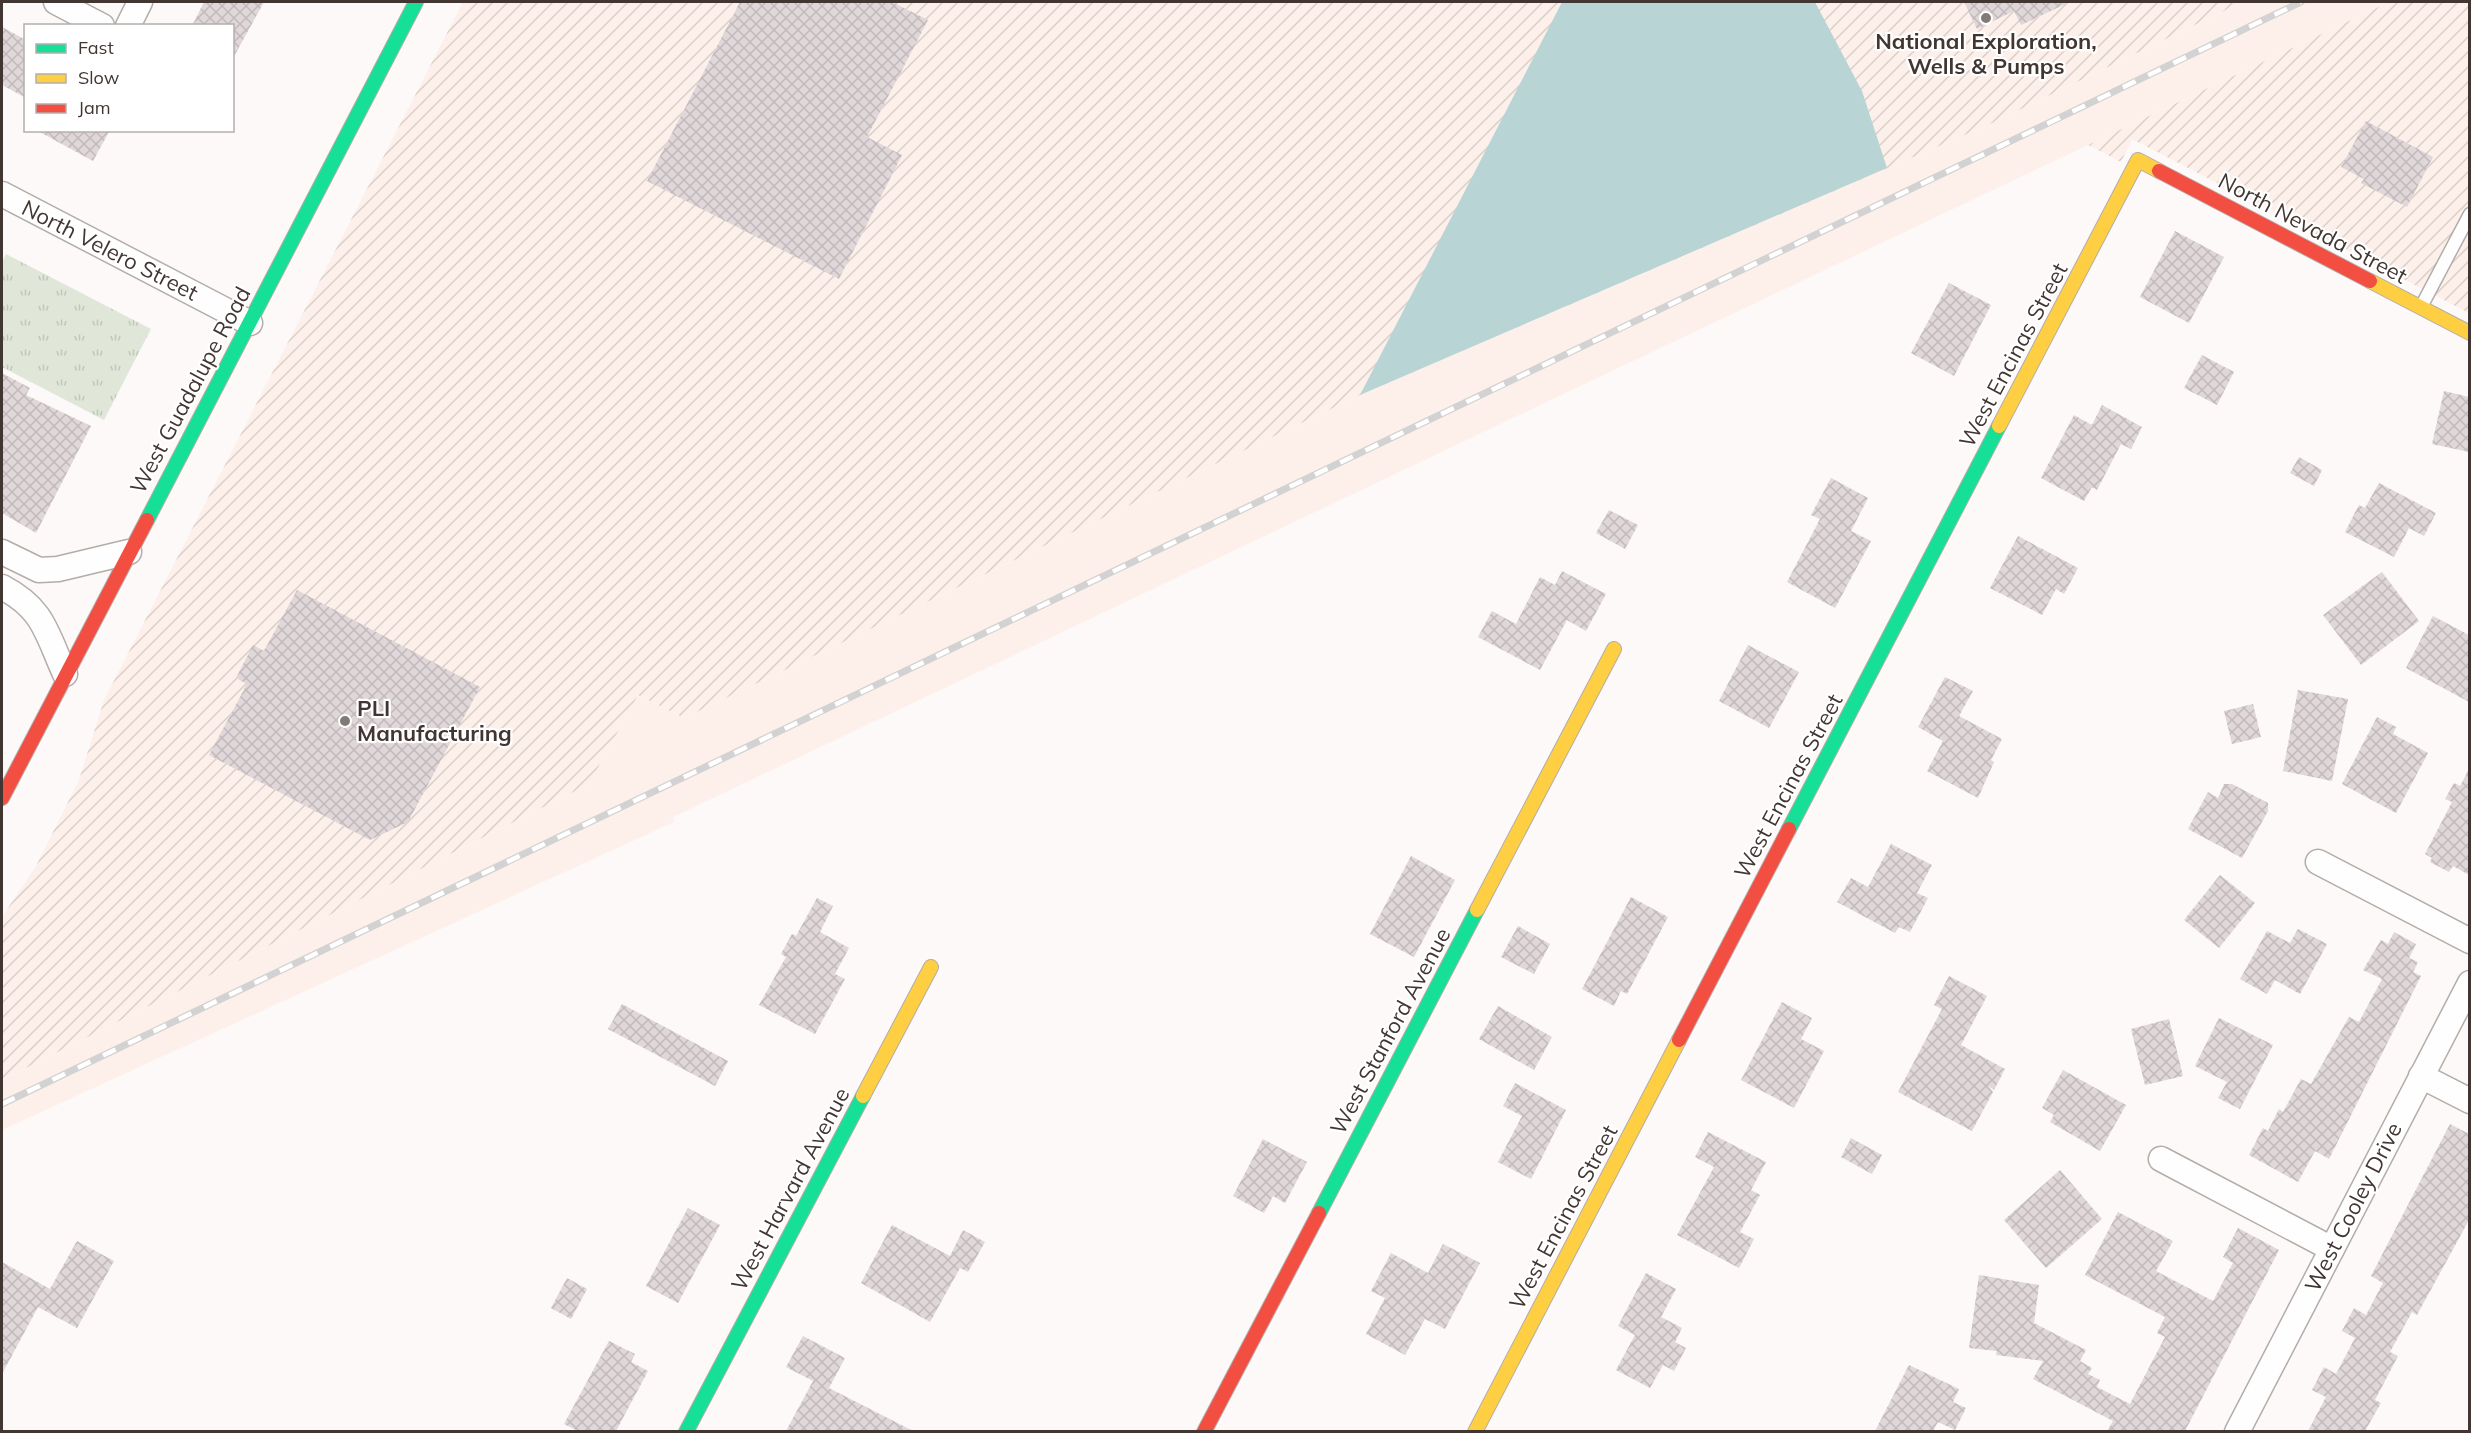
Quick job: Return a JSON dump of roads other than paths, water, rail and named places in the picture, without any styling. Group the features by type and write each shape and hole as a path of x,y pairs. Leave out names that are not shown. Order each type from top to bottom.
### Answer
{"street":[{"path":"56,2 98,24"},
{"path":"129,24 140,2"},
{"name":"West Guadalupe Road","path":"2,798 416,2"},
{"name":"North Nevada Street","path":"2138,160 2469,333"},
{"name":"West Encinas Street","path":"1475,1431 2138,160"},
{"name":"North Velero Street","path":"2,194 250,323"},
{"path":"2,552 39,570 58,569 129,552"},
{"path":"2,587 23,598 37,611 65,674"},
{"name":"West Stanford Avenue","path":"1204,1431 1614,649"},
{"path":"2318,862 2469,941"},
{"name":"West Harvard Avenue","path":"686,1431 931,967"},
{"name":"West Cooley Drive","path":"2237,1431 2469,983"},
{"path":"2421,1076 2469,1101"},
{"path":"2161,1159 2331,1249"}],"lane":[{"path":"2421,308 2469,214"}],"water":[{"path":"1562,2 1815,2 1862,91 1887,168 1360,395"}],"railway":[{"path":"2,1104 2301,2"}],"place":[{"name":"National Exploration, Wells & Pumps","path":"1986,18"},
{"name":"PLI Manufacturing","path":"345,721"}]}
